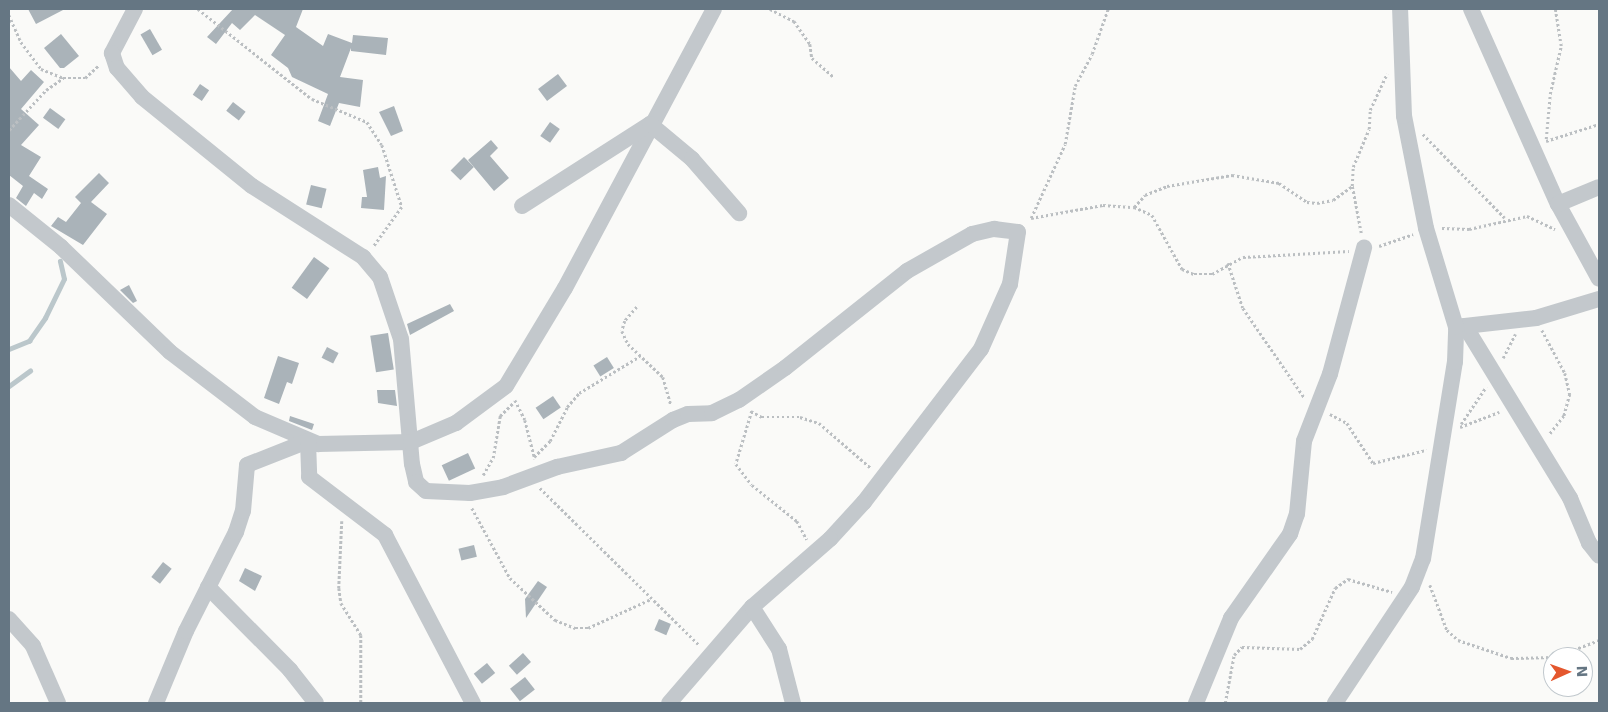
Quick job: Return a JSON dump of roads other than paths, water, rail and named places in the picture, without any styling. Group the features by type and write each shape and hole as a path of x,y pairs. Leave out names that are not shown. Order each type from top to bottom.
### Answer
{"street":[{"path":"135,9 112,53 116,68 142,98 252,186 372,264 388,293 401,339 416,482 426,491 470,493 536,477 557,468 621,453 673,420 688,414 712,413 739,400 785,368 907,271 972,234 994,229 1018,232 1010,284 981,349 881,479 830,539 752,607 669,703"},
{"path":"156,703 243,511 247,465 308,441 411,442 456,423 506,386 569,280 650,124 714,9"},
{"path":"1400,9 1399,48 1404,116 1426,228 1460,326 1494,375 1570,498 1589,544 1599,556"},
{"path":"1471,9 1558,204 1599,280"},
{"path":"522,206 650,124"},
{"path":"650,124 692,159 739,213"},
{"path":"1558,204 1599,187"},
{"path":"9,205 61,247 203,379 254,416 308,441"},
{"path":"1196,703 1231,618 1290,534 1297,514 1301,456 1364,248"},
{"path":"1460,326 1528,319 1599,299"},
{"path":"1335,703 1412,587 1423,559 1460,326"},
{"path":"308,441 309,477 386,535 473,703"},
{"path":"208,586 290,670 316,703"},
{"path":"752,607 779,650 793,703"},
{"path":"9,619 33,646 58,703"}],"waterway":[{"path":"9,349 29,341 45,318 64,279 60,261"},
{"path":"9,386 30,371"}]}
